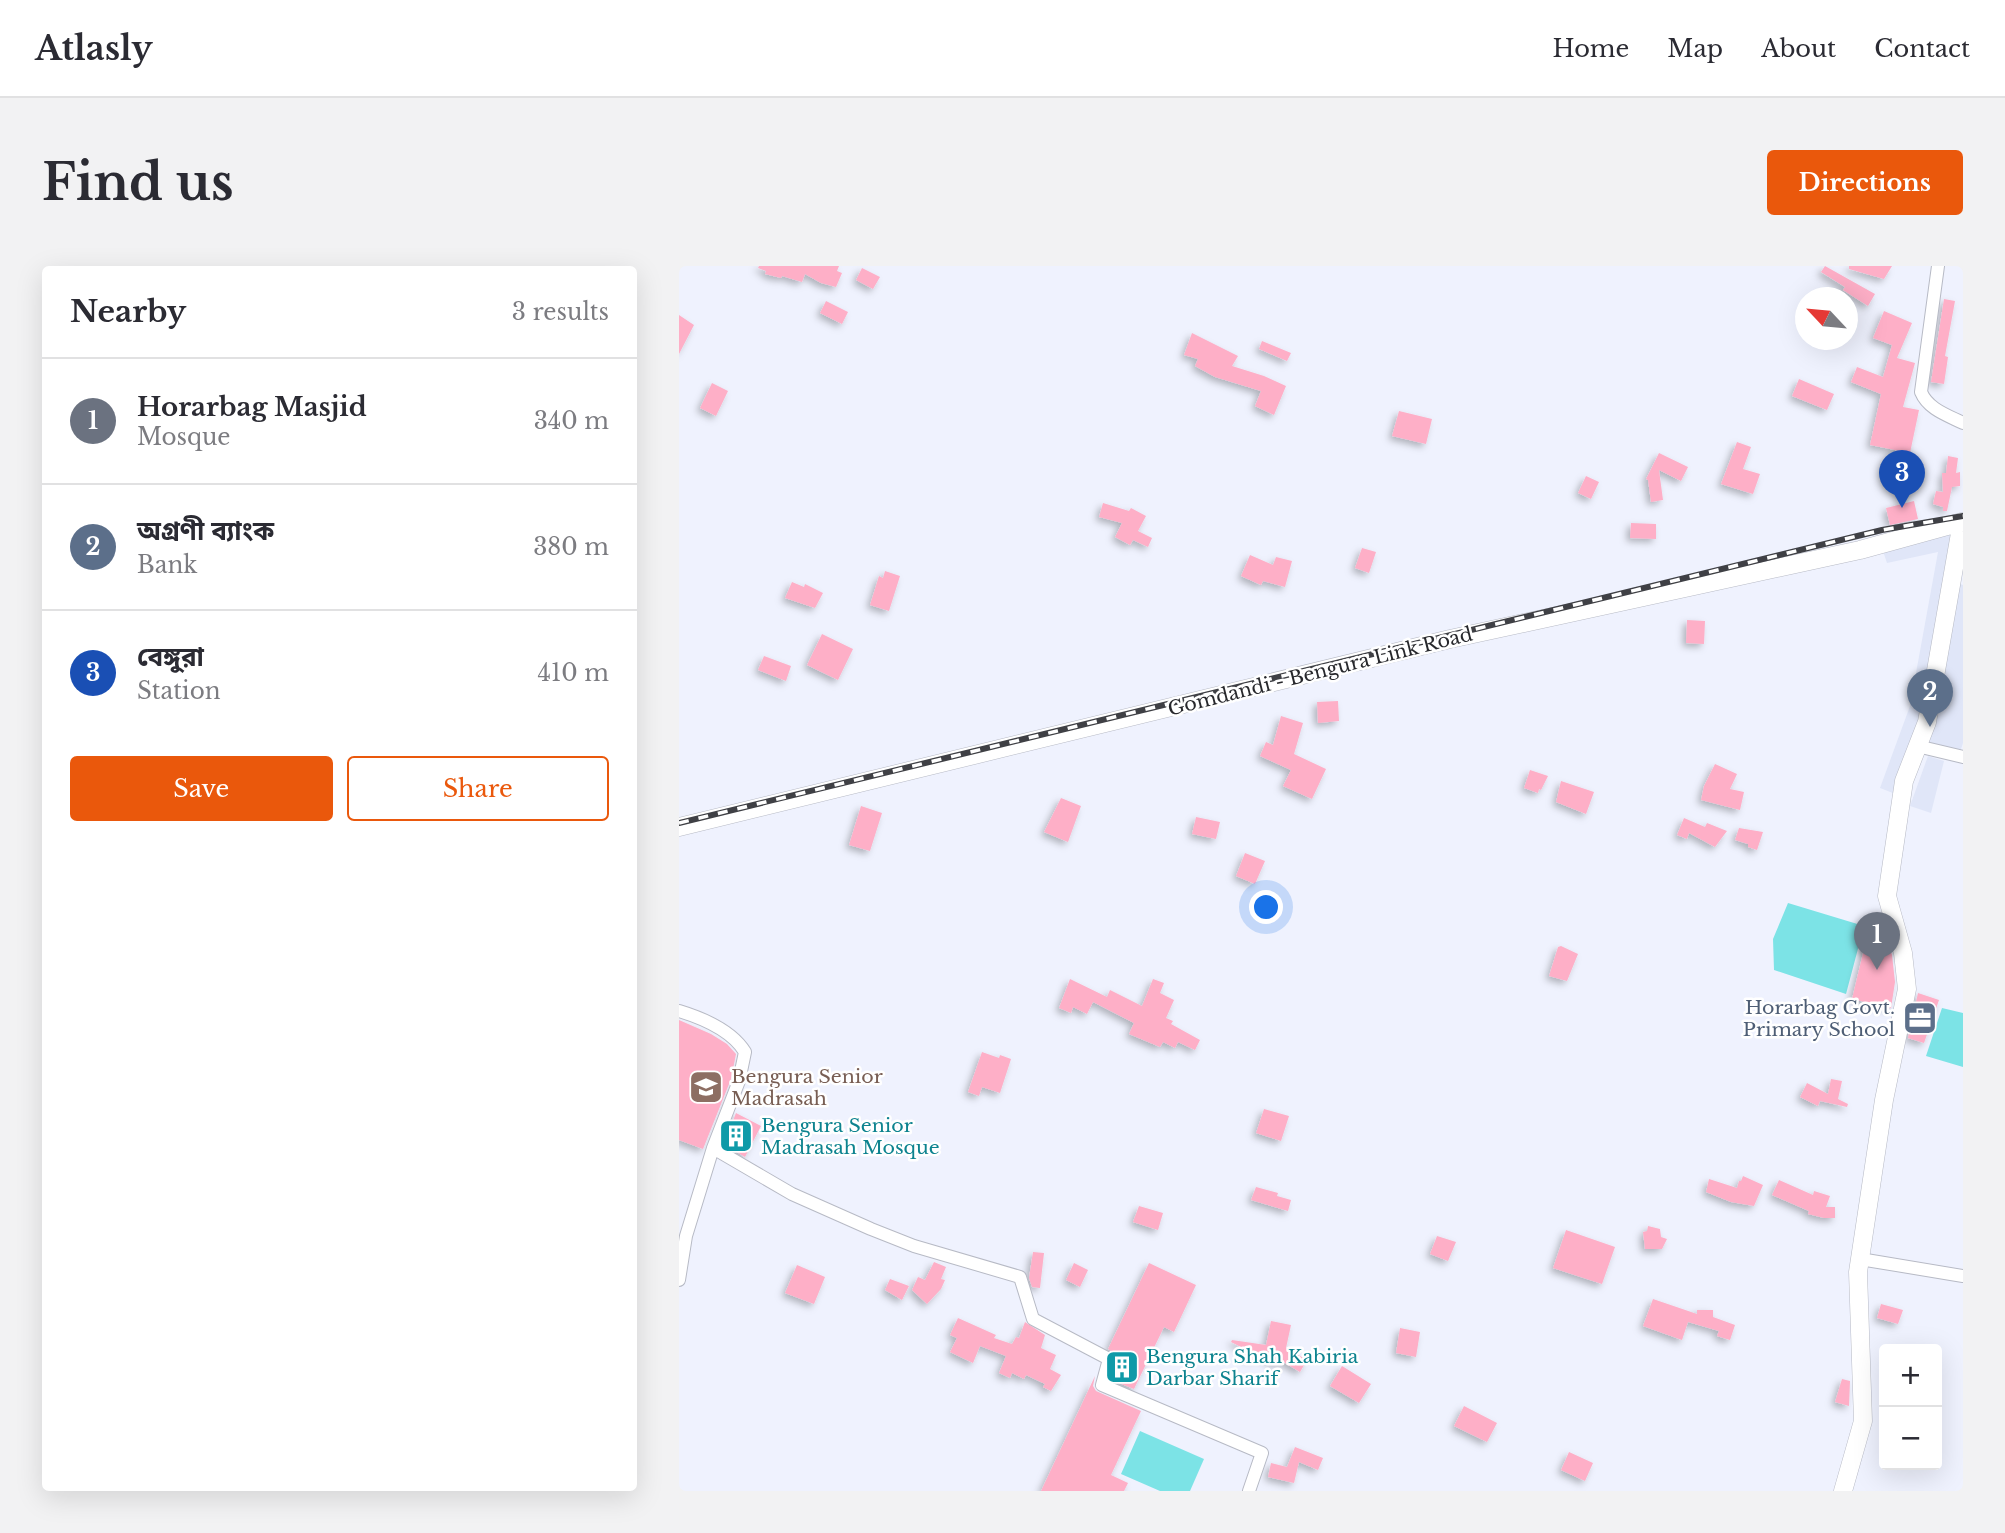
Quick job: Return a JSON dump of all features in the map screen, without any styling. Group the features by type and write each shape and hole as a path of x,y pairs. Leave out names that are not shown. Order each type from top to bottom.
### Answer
{"main road":[{"path":"1843,1491 1863,1421 1858,1272 1884,1100 1907,989 1903,953 1887,896 1905,781 1927,722 1957,577 1962,519"},
{"name":"Gomdandi - Bengura Link Road","path":"679,827 1450,639 1860,550 1962,519"}],"street":[{"path":"1938,266 1921,391 1924,401 1930,406 1963,423"},
{"path":"1917,746 1963,757"},
{"path":"679,1010 738,1040 745,1052 739,1081 713,1147 686,1236 679,1280"},
{"path":"713,1147 792,1194 871,1229 914,1246 1020,1278 1033,1319 1109,1359 1102,1385 1262,1453 1249,1491"},
{"path":"1860,1259 1963,1276"}],"shaded area":[{"path":"1957,531 1922,722 1898,795 1880,788 1910,706 1938,552 1887,563 1883,551"},
{"path":"1957,583 1963,585 1963,743 1960,752 1928,743 1939,712"},
{"path":"1928,756 1944,761 1931,813 1910,806"}],"water":[{"path":"1788,903 1864,926 1846,994 1774,970 1773,939"},
{"path":"1942,1008 1963,1013 1963,1067 1926,1056"},
{"path":"1140,1431 1204,1459 1190,1491 1160,1491 1121,1474"}],"building":[{"path":"839,266 837,271 842,273 836,287 821,283 805,274 802,282 765,274 766,271 758,268"},
{"path":"1825,266 1875,294 1868,306 1858,300 1858,287 1845,287 1821,272"},
{"path":"1849,266 1892,266 1884,279 1849,269"},
{"path":"862,268 880,277 873,289 856,280"},
{"path":"1944,299 1955,301 1945,356 1948,357 1944,384 1931,382"},
{"path":"826,301 848,312 842,324 820,313"},
{"path":"1884,311 1912,323 1897,358 1915,363 1903,407 1919,410 1910,453 1870,445 1881,394 1851,382 1857,367 1883,377 1892,345 1873,338"},
{"path":"679,315 694,325 679,354"},
{"path":"1192,333 1238,356 1232,366 1286,386 1274,415 1255,406 1261,391 1215,377 1195,366 1198,359 1184,355"},
{"path":"1262,341 1291,353 1287,361 1259,349"},
{"path":"1799,379 1834,394 1827,410 1792,396"},
{"path":"712,383 728,391 716,416 700,408"},
{"path":"1399,411 1432,419 1426,444 1392,436"},
{"path":"1737,442 1751,447 1743,469 1760,474 1753,494 1721,484"},
{"path":"1659,453 1688,467 1681,481 1659,470 1663,500 1651,502 1646,479"},
{"path":"1948,456 1958,458 1956,473 1960,472 1960,486 1952,487 1947,511 1943,511 1943,507 1933,504 1936,491 1943,492 1942,473 1946,473"},
{"path":"1586,476 1599,482 1591,499 1578,493"},
{"path":"1914,501 1918,519 1890,525 1886,508"},
{"path":"1103,503 1129,511 1131,508 1146,516 1138,531 1152,538 1148,547 1133,540 1130,545 1115,537 1122,523 1099,517"},
{"path":"1631,523 1656,524 1656,539 1630,538"},
{"path":"1362,548 1376,552 1369,573 1355,568"},
{"path":"1250,555 1273,565 1276,557 1292,561 1285,587 1263,581 1261,585 1241,576"},
{"path":"885,571 900,576 889,611 870,605 879,576 883,578"},
{"path":"792,582 804,587 805,584 823,593 815,608 785,598"},
{"path":"1687,620 1705,621 1704,644 1686,643"},
{"path":"822,634 853,649 838,680 807,665"},
{"path":"764,656 791,666 786,681 758,670"},
{"path":"1338,701 1339,721 1318,723 1317,702"},
{"path":"1281,716 1303,723 1294,754 1326,769 1312,799 1283,786 1291,770 1260,756 1266,742 1273,745"},
{"path":"1715,764 1737,774 1730,789 1744,792 1740,810 1701,800 1704,786"},
{"path":"1530,770 1548,776 1538,793 1524,788"},
{"path":"1561,781 1594,792 1586,814 1556,802"},
{"path":"1061,798 1081,806 1068,842 1044,832"},
{"path":"861,806 882,813 870,851 849,845"},
{"path":"1196,817 1220,822 1216,839 1192,834"},
{"path":"1684,818 1705,827 1707,823 1727,831 1715,847 1689,833 1687,839 1677,835"},
{"path":"1739,828 1763,832 1757,850 1735,840"},
{"path":"1245,853 1265,861 1255,884 1236,876"},
{"path":"1871,920 1882,924 1892,955 1895,982 1891,1008 1852,999"},
{"path":"1558,947 1578,954 1567,981 1549,976"},
{"path":"1070,979 1107,997 1110,990 1142,1006 1153,979 1164,983 1160,993 1174,1000 1166,1018 1173,1021 1171,1024 1200,1040 1195,1050 1178,1042 1175,1048 1163,1042 1160,1047 1129,1034 1134,1023 1093,1002 1087,1014 1073,1007 1071,1013 1059,1008"},
{"name":"Horarbag Govt. Primary School","path":"1918,993 1939,1000 1924,1043 1908,1038"},
{"name":"Bengura Senior Madrasah","path":"679,1020 711,1034 727,1044 736,1054 731,1079 703,1149 679,1140"},
{"path":"982,1052 1011,1059 1000,1093 982,1087 979,1096 968,1092"},
{"path":"1831,1079 1842,1081 1838,1099 1848,1104 1847,1107 1820,1101 1818,1106 1800,1097 1807,1083 1828,1094"},
{"path":"1264,1109 1289,1116 1281,1141 1256,1133"},
{"name":"Bengura Senior Madrasah Mosque","path":"736,1113 761,1126 745,1157 724,1144"},
{"path":"1743,1176 1763,1185 1754,1206 1731,1202 1706,1192 1709,1179 1737,1188"},
{"path":"1779,1180 1813,1195 1814,1191 1830,1196 1826,1207 1835,1207 1835,1218 1808,1214 1809,1211 1772,1195"},
{"path":"1256,1187 1291,1200 1288,1211 1251,1200"},
{"path":"1139,1206 1163,1213 1158,1230 1133,1222"},
{"path":"1648,1226 1660,1229 1661,1237 1667,1239 1662,1249 1645,1249 1643,1232 1647,1231"},
{"path":"1566,1230 1615,1247 1602,1284 1553,1268"},
{"path":"1437,1236 1456,1242 1448,1261 1430,1254"},
{"path":"1033,1252 1044,1253 1040,1288 1032,1287 1029,1278"},
{"path":"934,1262 946,1267 941,1279 945,1280 941,1289 927,1304 912,1290 918,1277 925,1280"},
{"path":"1074,1263 1088,1270 1080,1287 1066,1280"},
{"path":"1149,1263 1196,1285 1174,1332 1164,1327 1134,1389 1112,1380 1118,1358 1116,1353 1108,1349"},
{"path":"797,1265 825,1277 814,1304 785,1293"},
{"path":"890,1279 909,1286 902,1300 885,1290"},
{"path":"1653,1299 1697,1314 1697,1310 1713,1310 1713,1317 1735,1325 1730,1340 1717,1336 1719,1331 1688,1322 1682,1340 1643,1326"},
{"path":"1881,1304 1903,1310 1898,1324 1877,1318"},
{"path":"958,1318 996,1335 994,1338 1012,1344 1016,1337 1019,1338 1025,1322 1045,1335 1041,1348 1056,1355 1050,1369 1061,1375 1051,1391 1043,1387 1045,1384 1026,1375 1024,1379 1012,1373 1010,1378 999,1373 1006,1356 980,1346 973,1363 950,1352 957,1338 950,1335"},
{"path":"1271,1321 1291,1325 1286,1348 1307,1360 1300,1372 1280,1360 1278,1365 1256,1354 1256,1359 1244,1357 1245,1349 1231,1342 1266,1345"},
{"path":"1400,1328 1420,1332 1416,1357 1396,1353"},
{"path":"1342,1366 1371,1384 1359,1403 1330,1386"},
{"path":"1095,1376 1093,1386 1096,1391 1141,1411 1111,1475 1128,1483 1124,1491 1041,1491"},
{"path":"1842,1379 1850,1381 1849,1406 1835,1402"},
{"path":"1464,1406 1497,1423 1487,1442 1454,1426"},
{"path":"1295,1447 1323,1458 1318,1470 1299,1462 1294,1483 1268,1477 1271,1463 1287,1467"},
{"path":"1569,1452 1593,1463 1585,1481 1561,1470"}],"railway":[{"path":"679,823 1882,530 1963,516"}],"place":[{"name":"বেঙ্গুরা","path":"1902,508"},
{"name":"অগ্রণী ব্যাংক","path":"1930,727"},
{"name":"Horarbag Masjid","path":"1877,970"},
{"name":"Horarbag Govt. Primary School","path":"1920,1018"},
{"name":"Bengura Senior Madrasah","path":"706,1087"},
{"name":"Bengura Senior Madrasah Mosque","path":"736,1136"},
{"name":"Bengura Shah Kabiria Darbar Sharif","path":"1122,1367"}]}
